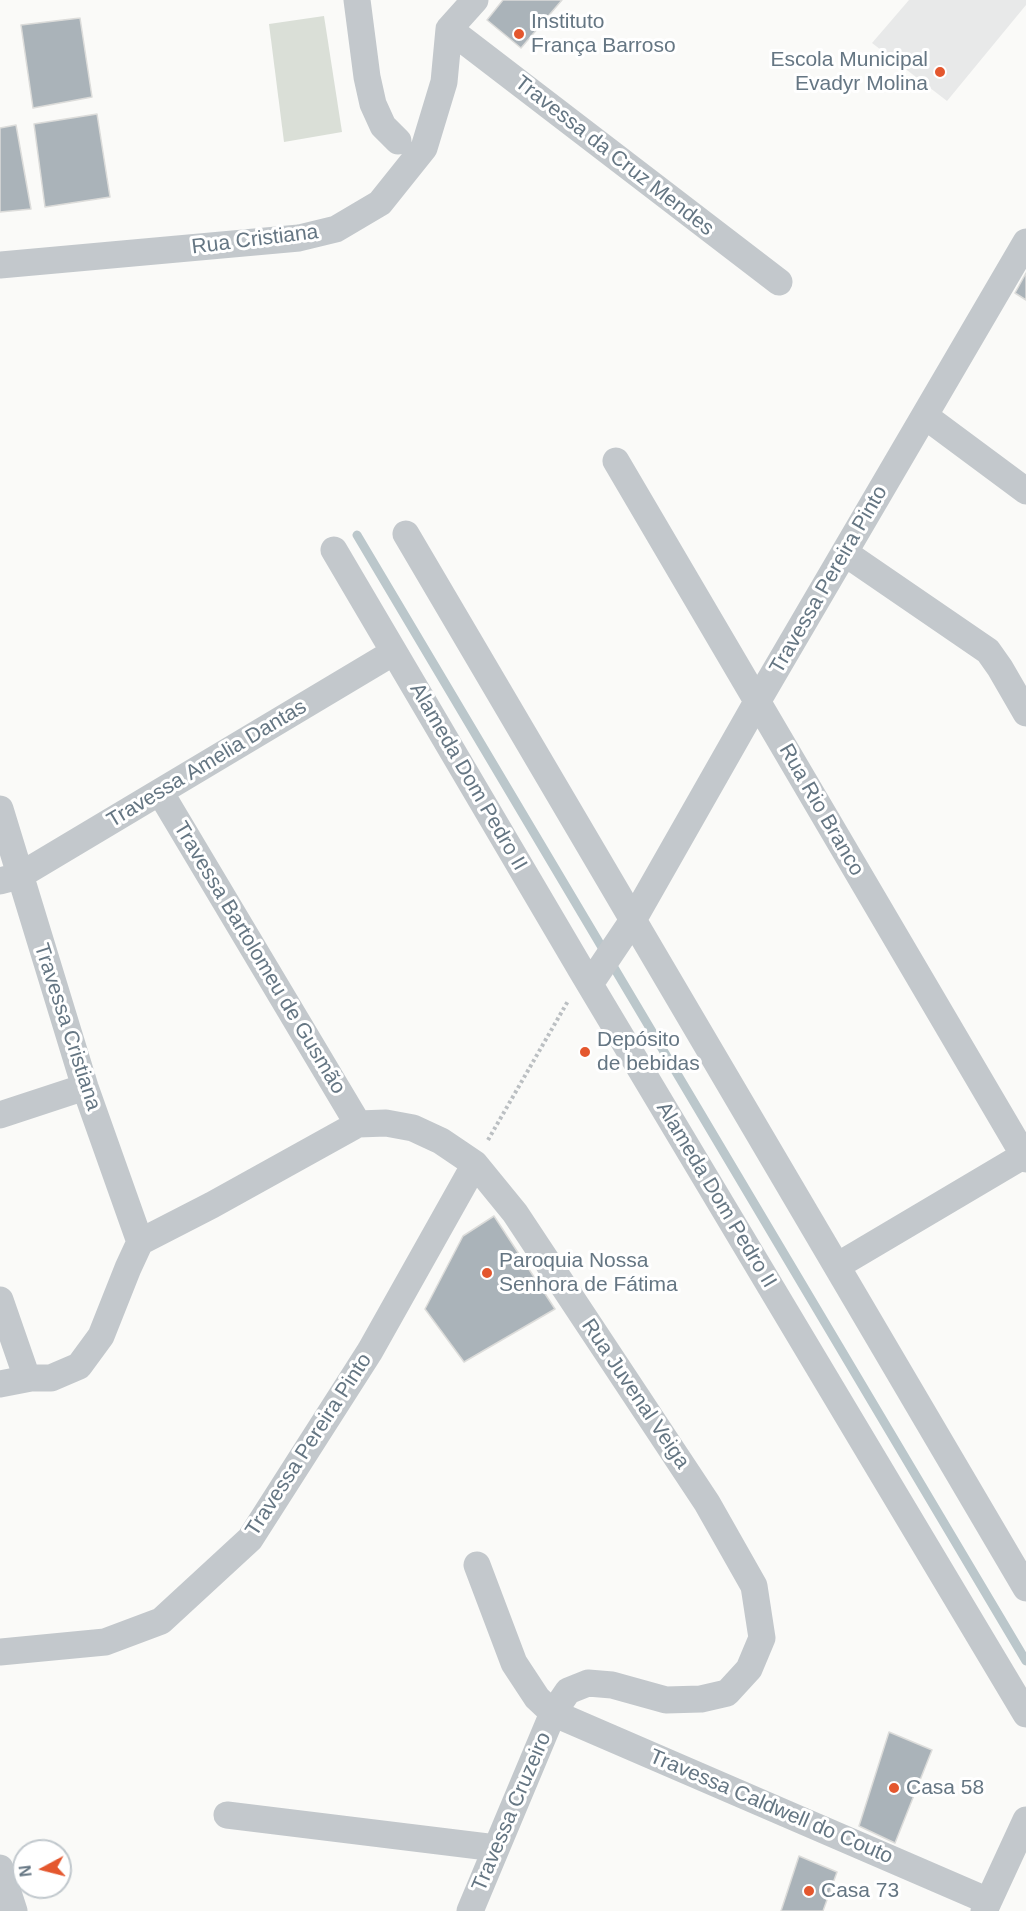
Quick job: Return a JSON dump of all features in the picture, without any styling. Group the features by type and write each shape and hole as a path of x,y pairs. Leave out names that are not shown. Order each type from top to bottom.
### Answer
{"street":[{"path":"357,0 373,104 383,126 398,141"},
{"path":"449,29 475,0"},
{"name":"Rua Cristiana","path":"0,265 299,238 336,229 380,203 424,148 444,82 449,29"},
{"name":"Travessa da Cruz Mendes","path":"449,29 779,282"},
{"name":"Travessa Pereira Pinto","path":"626,931 1026,242"},
{"path":"926,416 1026,492"},
{"name":"Rua Rio Branco","path":"616,461 1025,1156"},
{"path":"406,534 626,931 837,1266 1026,1588"},
{"name":"Alameda Dom Pedro II","path":"334,550 591,976 1026,1714"},
{"path":"846,553 988,651 1026,713"},
{"name":"Travessa Amelia Dantas","path":"10,878 160,792 394,652"},
{"name":"Travessa Bartolomeu de Gusmão","path":"160,792 358,1124"},
{"name":"Travessa Cristiana","path":"0,809 10,878 140,1242"},
{"path":"591,976 626,931"},
{"path":"0,1115 85,1087"},
{"name":"Rua Juvenal Veiga","path":"140,1242 358,1124 386,1123 412,1128 441,1141 475,1164 515,1213 707,1503 754,1586 762,1638 749,1669 727,1693 701,1699 666,1700 612,1685 588,1683 568,1691 553,1713"},
{"path":"837,1266 1025,1156"},
{"name":"Travessa Pereira Pinto","path":"0,1652 105,1642 161,1621 250,1539 370,1351 475,1164"},
{"path":"0,1384 31,1378 51,1378 79,1366 101,1336 140,1242"},
{"path":"0,1300 25,1372 31,1378"},
{"path":"477,1565 514,1663 537,1698 553,1713"},
{"name":"Travessa Cruzeiro","path":"470,1911 553,1713"},
{"name":"Travessa Caldwell do Couto","path":"553,1713 986,1906"},
{"path":"227,1815 496,1848"},
{"path":"986,1906 1026,1820"},
{"path":"0,1868 14,1911"},
{"path":"0,1906 6,1911"}],"path":[{"path":"475,1164 591,976"}],"shaded area":[{"name":"Escola Municipal Evadyr Molina","path":"909,0 1026,0 1026,5 947,101 872,43"},
{"path":"324,16 342,132 284,142 269,24"}],"building":[{"name":"Instituto França Barroso","path":"503,0 562,0 521,48 487,20"},
{"path":"80,18 92,97 33,108 21,25"},
{"path":"97,114 110,197 45,207 34,124"},
{"path":"16,125 31,209 0,212 0,128"},
{"path":"1026,273 1026,300 1015,293"},
{"name":"Paroquia Nossa Senhora de Fátima","path":"494,1216 555,1309 464,1362 425,1309 463,1236"},
{"name":"Casa 58","path":"889,1732 932,1750 895,1843 859,1826"},
{"name":"Casa 73","path":"799,1856 837,1872 823,1911 781,1911"}],"waterway":[{"path":"357,535 1026,1661"}],"place":[{"name":"Instituto França Barroso","path":"519,34"},
{"name":"Escola Municipal Evadyr Molina","path":"940,72"},
{"name":"Depósito de bebidas","path":"585,1052"},
{"name":"Paroquia Nossa Senhora de Fátima","path":"487,1273"},
{"name":"Casa 58","path":"894,1788"},
{"name":"Casa 73","path":"809,1891"}]}
